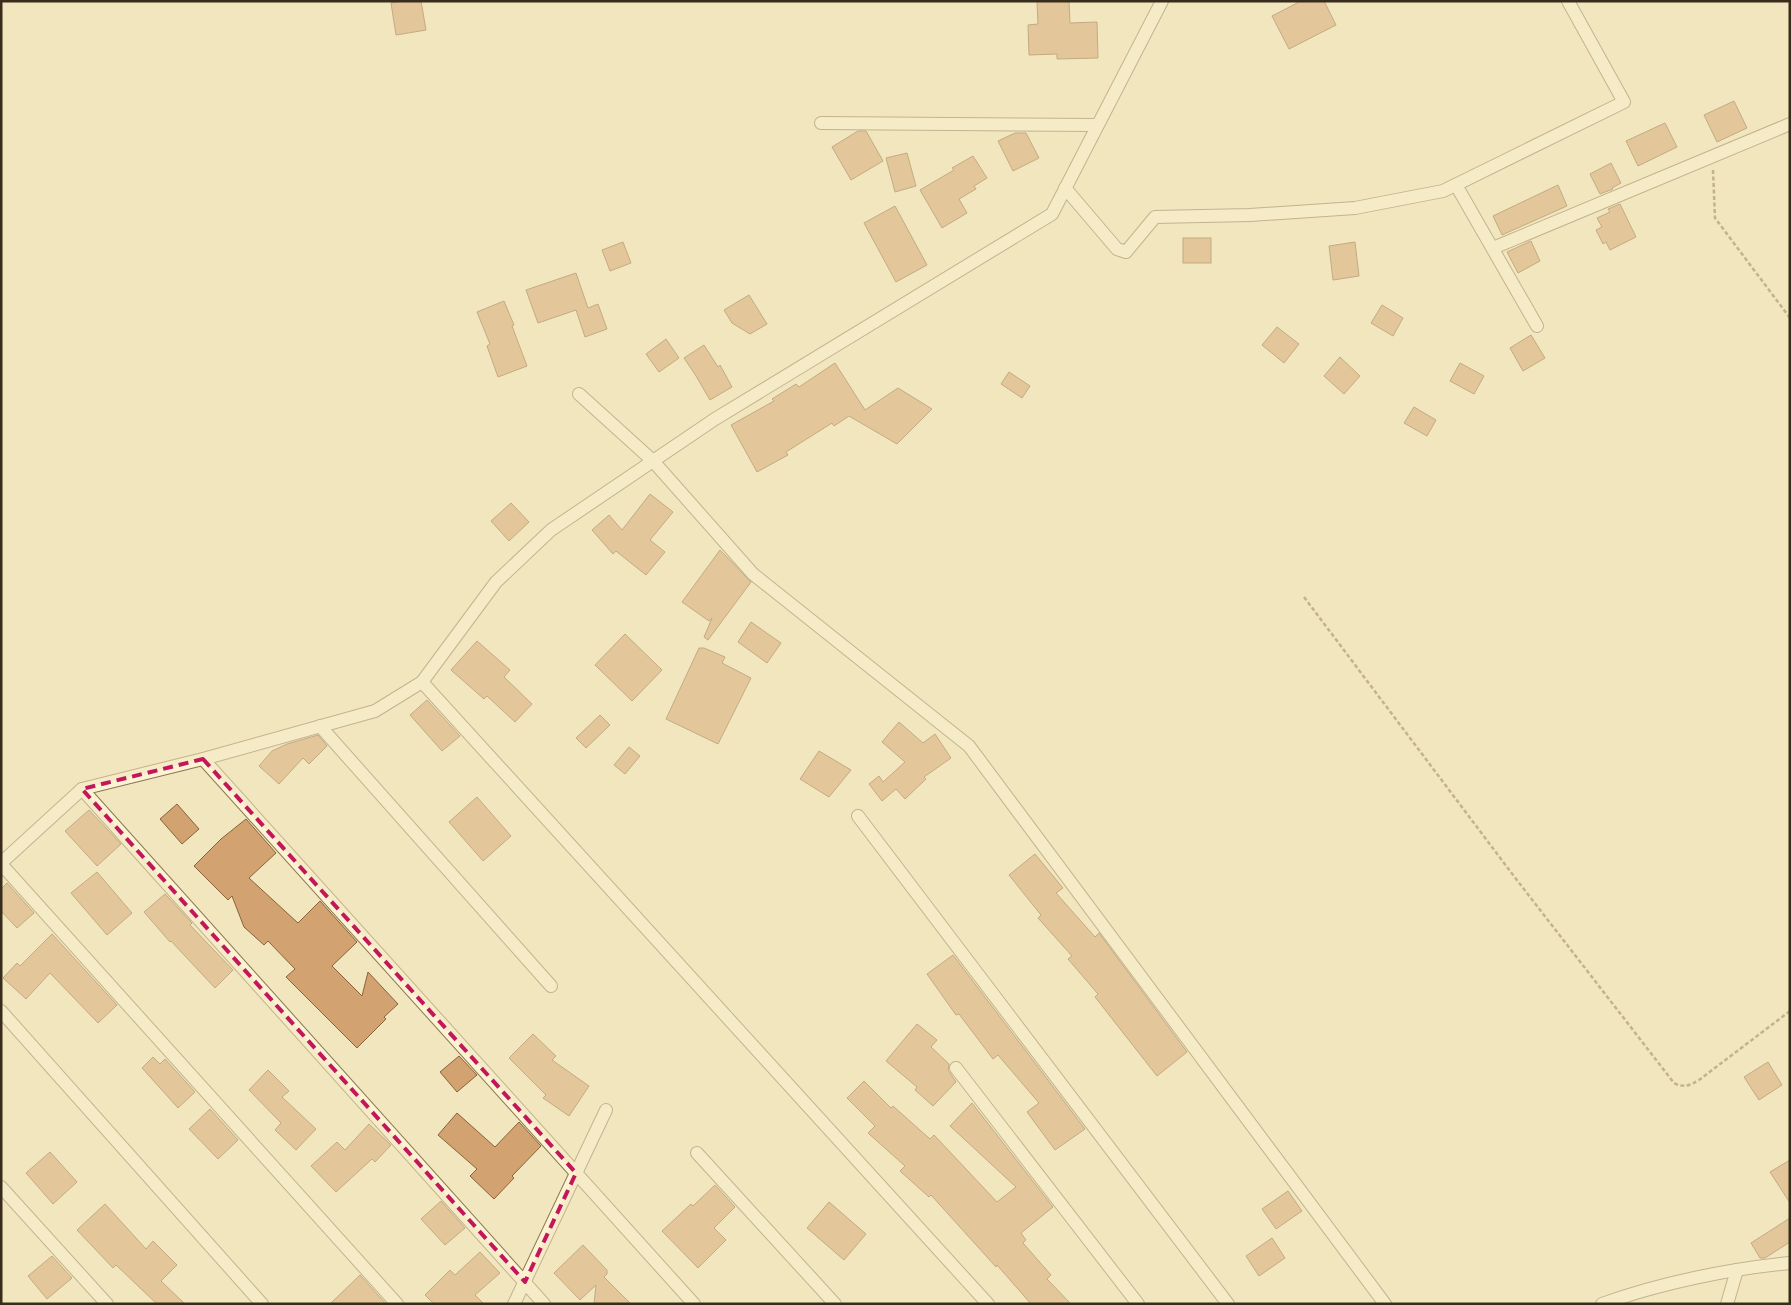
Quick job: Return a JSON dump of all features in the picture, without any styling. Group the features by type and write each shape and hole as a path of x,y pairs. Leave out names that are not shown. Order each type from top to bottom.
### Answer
{"street":[{"path":"397,1304 1,863 82,789 203,759 375,711 422,682 496,582 551,530 715,419 1052,214 1162,1"},
{"path":"1065,188 1118,249 1126,252 1155,217 1250,215 1355,208 1443,191 1624,102 1568,1"},
{"path":"821,123 1098,125"},
{"path":"1493,248 1790,124"},
{"path":"1456,185 1537,326"},
{"path":"579,394 652,461 752,574 969,746 1385,1304"},
{"path":"422,682 988,1304"},
{"path":"320,726 551,986"},
{"path":"203,759 694,1304"},
{"path":"82,789 544,1304"},
{"path":"858,816 1228,1304"},
{"path":"1,1011 262,1304"},
{"path":"956,1068 1138,1304"},
{"path":"514,1304 606,1110"},
{"path":"697,1153 835,1304"},
{"path":"1,1187 107,1304"},
{"path":"1602,1304 1633,1293 1737,1270 1790,1263"},
{"path":"1727,1304 1737,1270"}],"path":[{"path":"1712,156 1715,218 1790,318"},
{"path":"1304,597 1674,1083 1681,1087 1689,1086 1699,1080 1790,1011"}],"highlighted area":[{"path":"203,759 576,1173 525,1282 82,789"}],"building":[{"path":"421,1 426,30 396,35 391,3"},
{"path":"1037,1 1069,1 1070,23 1097,22 1098,58 1057,59 1057,54 1029,55 1028,25 1038,24"},
{"path":"1301,1 1324,1 1336,25 1289,49 1272,16"},
{"path":"1734,101 1747,128 1717,142 1704,115"},
{"path":"1665,123 1677,147 1638,166 1626,141"},
{"path":"858,131 866,131 883,161 851,180 832,147"},
{"path":"1015,133 1026,133 1039,158 1013,171 998,141"},
{"path":"907,153 916,186 895,192 886,158"},
{"path":"973,156 987,178 974,186 976,189 959,199 967,213 942,228 920,190 954,170 952,168"},
{"path":"1611,163 1621,183 1613,189 1600,194 1590,174"},
{"path":"1558,185 1567,206 1502,235 1493,216"},
{"path":"1620,204 1636,237 1610,250 1606,242 1603,244 1596,230 1602,227 1597,218 1610,212 1608,209"},
{"path":"895,206 927,265 896,282 864,223"},
{"path":"1183,238 1211,238 1211,263 1183,263"},
{"path":"1531,241 1540,261 1518,273 1507,252"},
{"path":"623,242 631,263 610,271 602,250"},
{"path":"1355,242 1359,276 1333,280 1329,246"},
{"path":"576,273 588,308 598,304 607,329 585,337 576,310 538,323 526,290"},
{"path":"749,295 767,324 750,334 732,323 724,310"},
{"path":"504,301 527,366 498,377 487,346 490,344 477,312"},
{"path":"1382,305 1403,318 1393,336 1371,323"},
{"path":"1277,327 1299,344 1284,363 1262,345"},
{"path":"1531,335 1545,358 1523,371 1510,348"},
{"path":"666,339 679,358 659,372 646,354"},
{"path":"704,345 718,367 720,365 732,387 710,400 684,358"},
{"path":"1340,357 1360,376 1344,394 1324,376"},
{"path":"835,363 865,410 898,388 932,409 897,444 849,416 834,426 832,423 786,452 788,455 757,472 731,425 774,401 772,399 796,384 799,387"},
{"path":"1460,363 1484,376 1474,394 1450,381"},
{"path":"1009,372 1030,386 1022,398 1001,384"},
{"path":"1414,407 1436,420 1427,436 1404,423"},
{"path":"650,494 673,512 650,540 665,552 646,575 616,551 613,554 592,530 609,515 622,530"},
{"path":"511,503 529,522 509,541 491,521"},
{"path":"720,550 751,582 708,640 704,637 712,618 709,621 682,602"},
{"path":"751,622 781,643 767,663 738,642"},
{"path":"625,634 662,670 632,701 595,665"},
{"path":"477,641 510,670 504,677 532,704 515,722 487,696 484,699 451,670"},
{"path":"699,648 704,648 725,657 722,663 751,678 718,744 666,719"},
{"path":"427,700 460,736 442,751 410,715"},
{"path":"600,715 610,725 586,748 576,738"},
{"path":"899,722 923,743 935,734 951,758 924,777 926,779 905,799 896,789 882,801 869,784 879,776 883,782 905,762 882,742"},
{"path":"318,735 327,746 309,764 303,758 279,784 259,766 272,751 287,744"},
{"path":"629,747 640,756 625,774 614,765"},
{"path":"819,751 851,770 829,797 800,779"},
{"path":"477,797 511,836 483,861 449,822"},
{"path":"177,804 199,829 182,844 160,819"},
{"path":"89,810 121,844 97,866 65,831"},
{"path":"246,819 276,853 249,878 298,923 320,901 357,942 332,966 362,996 368,972 398,1004 357,1048 286,977 295,969 268,941 264,945 244,927 232,896 228,900 194,866 221,839"},
{"path":"1035,854 1063,888 1056,893 1095,937 1099,933 1187,1052 1157,1076 1095,997 1098,994 1068,959 1072,956 1038,918 1041,915 1009,875"},
{"path":"97,872 132,913 107,935 71,893"},
{"path":"7,883 34,913 17,928 1,911 1,889"},
{"path":"165,894 192,923 190,925 233,970 215,988 144,912"},
{"path":"52,934 117,1005 98,1023 50,973 26,999 3,978 17,963 20,966"},
{"path":"953,955 1085,1129 1055,1150 1027,1112 1039,1103 998,1055 993,1059 959,1014 956,1015 927,974"},
{"path":"917,1024 937,1040 931,1047 949,1064 948,1070 956,1082 933,1106 915,1090 917,1087 886,1061"},
{"path":"533,1034 556,1056 552,1060 589,1086 569,1116 543,1098 546,1095 509,1058"},
{"path":"459,1056 477,1075 457,1092 440,1072"},
{"path":"153,1057 160,1064 165,1059 195,1092 178,1108 142,1068"},
{"path":"1768,1062 1782,1085 1759,1100 1744,1077"},
{"path":"268,1070 289,1091 282,1097 316,1129 296,1150 275,1130 281,1123 249,1090"},
{"path":"864,1081 891,1108 893,1106 930,1139 934,1135 997,1202 1016,1187 950,1126 972,1103 1053,1207 1021,1233 1026,1240 1023,1243 1051,1275 1047,1279 1071,1304 1031,1304 931,1195 929,1197 900,1171 905,1166 868,1133 875,1126 847,1098"},
{"path":"210,1109 238,1140 218,1159 189,1129"},
{"path":"457,1113 495,1147 519,1122 541,1146 512,1176 514,1178 494,1199 470,1176 477,1169 438,1135"},
{"path":"369,1124 391,1145 375,1162 372,1159 336,1192 311,1166 337,1142 345,1150"},
{"path":"50,1152 77,1182 53,1204 26,1173"},
{"path":"1790,1160 1790,1203 1770,1172"},
{"path":"715,1185 735,1207 714,1228 726,1240 698,1268 662,1231"},
{"path":"1288,1191 1302,1211 1276,1229 1262,1209"},
{"path":"441,1201 465,1228 445,1245 421,1219"},
{"path":"829,1202 866,1234 844,1260 807,1228"},
{"path":"105,1204 146,1249 153,1241 177,1265 161,1281 185,1304 157,1304 116,1265 113,1268 77,1230"},
{"path":"1790,1218 1790,1242 1765,1258 1760,1258 1751,1243"},
{"path":"1272,1238 1285,1258 1259,1276 1246,1256"},
{"path":"583,1245 607,1270 607,1274 604,1277 631,1304 594,1304 596,1285 580,1300 554,1273"},
{"path":"480,1252 500,1273 475,1295 484,1304 434,1304 425,1295 450,1270 455,1275"},
{"path":"52,1256 72,1278 47,1299 28,1276"},
{"path":"360,1275 386,1304 330,1304"}]}
